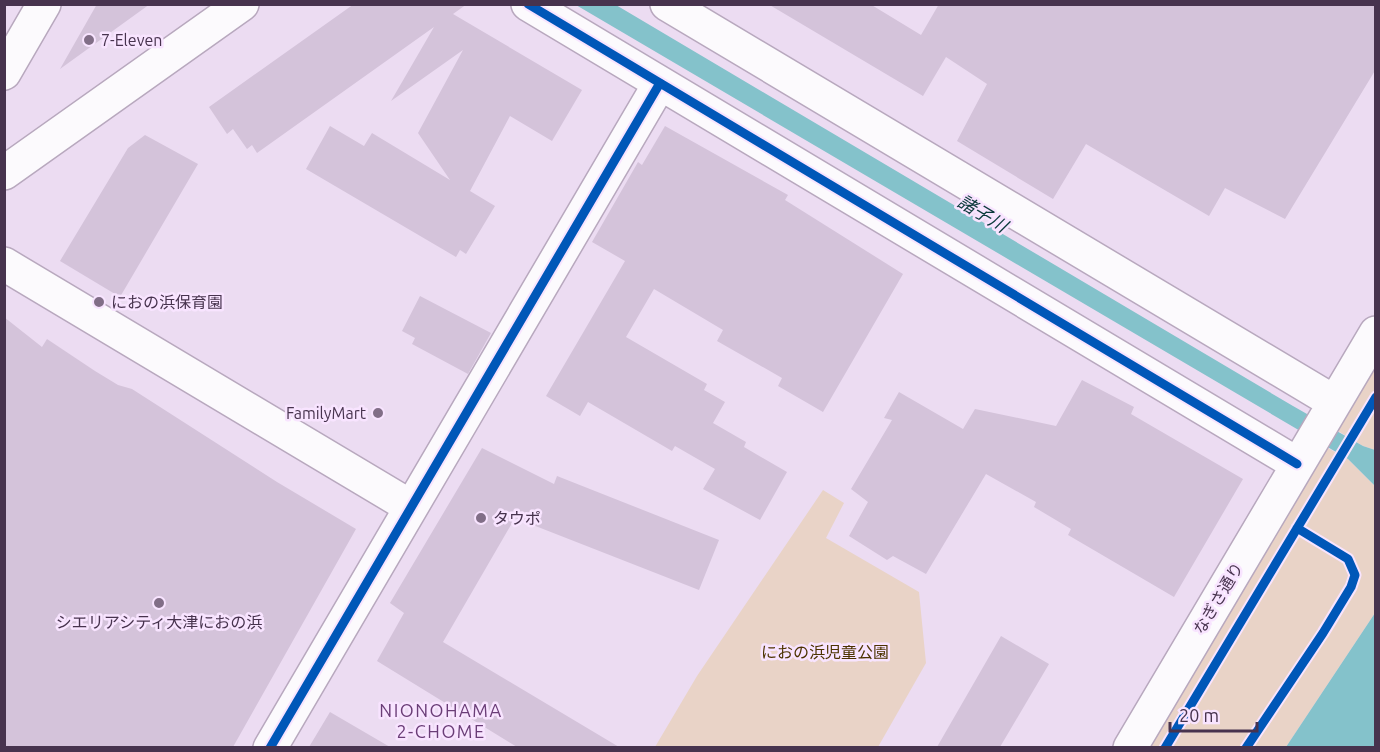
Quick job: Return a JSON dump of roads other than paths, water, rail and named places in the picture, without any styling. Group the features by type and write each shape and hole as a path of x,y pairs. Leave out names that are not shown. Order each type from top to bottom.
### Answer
{"street":[{"path":"4,73 44,4"},
{"path":"4,173 242,4"},
{"path":"528,4 1302,456"},
{"path":"667,4 1331,408 1376,333"},
{"path":"270,747 660,83"},
{"path":"4,264 411,507"},
{"name":"なぎさ通り","path":"1130,747 1331,408"}],"place":[{"name":"7-Eleven","path":"89,40"},
{"name":"におの浜保育園","path":"99,302"},
{"name":"FamilyMart","path":"378,413"},
{"name":"タウポ","path":"481,518"},
{"name":"シエリアシティ大津におの浜","path":"159,603"}],"district":[{"name":"NIONOHAMA 2-CHOME","path":"441,720"}],"water label":[{"name":"諸子川","path":"983,213"}],"park label":[{"name":"におの浜児童公園","path":"825,652"}]}
